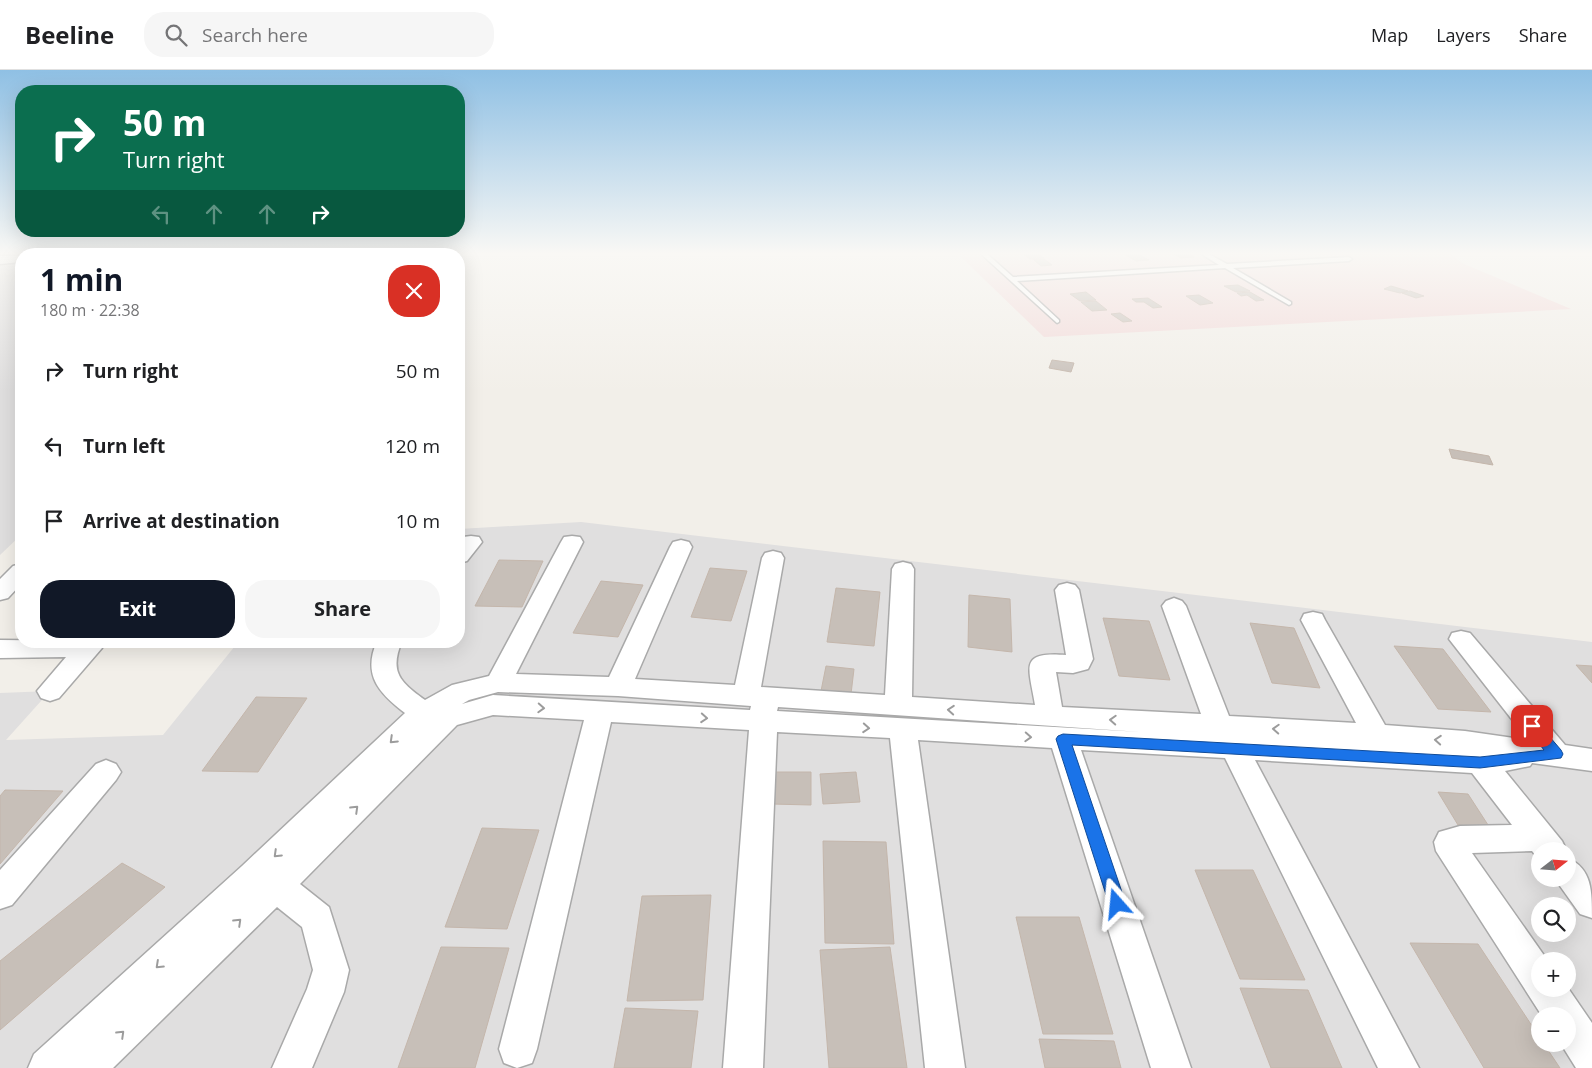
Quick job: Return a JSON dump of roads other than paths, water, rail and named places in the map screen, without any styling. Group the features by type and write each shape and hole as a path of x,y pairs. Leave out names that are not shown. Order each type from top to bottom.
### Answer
{"street":[{"path":"498,683 572,542"},
{"path":"518,1049 609,699 681,547"},
{"path":"743,1068 758,705 773,558"},
{"path":"903,569 900,718 946,1068"},
{"path":"0,593 15,577"},
{"path":"1067,590 1080,658 1079,663 1045,662 1042,666 1056,728 1171,1068"},
{"path":"1174,606 1227,737 1399,1068"},
{"path":"1313,620 1376,735"},
{"path":"1461,639 1556,754"},
{"path":"0,649 89,648 50,691"},
{"path":"386,648 384,652 384,675 395,691 424,713"},
{"path":"85,1068 265,881 401,733 424,713 461,692 498,683 609,699"},
{"path":"48,1068 265,881 447,718 493,705 609,699 758,705 900,718 1473,752 1556,754 1592,760"},
{"path":"1227,737 1376,735 1473,752 1544,842"},
{"path":"0,894 106,772"},
{"path":"1531,843 1460,840 1450,842 1452,852 1531,968"},
{"path":"265,881 317,918 330,970 325,992 292,1068"},
{"path":"1576,882 1592,903"},
{"path":"1576,1033 1592,1057"}],"lane":[{"path":"1034,300 1057,321"},
{"path":"1283,300 1289,303"}]}
